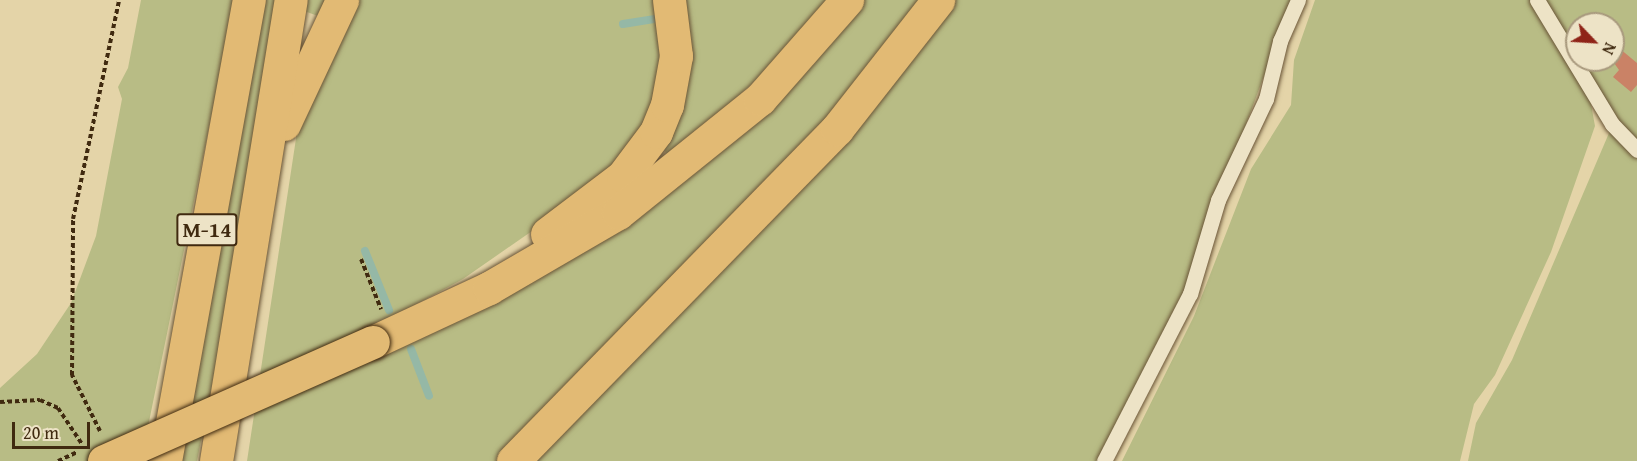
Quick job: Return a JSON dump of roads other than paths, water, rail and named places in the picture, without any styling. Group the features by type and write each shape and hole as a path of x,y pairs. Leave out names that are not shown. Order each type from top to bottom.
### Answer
{"highway":[{"name":"М-14","path":"165,461 249,0"},
{"name":"М-14","path":"216,461 291,0"},
{"path":"254,220 301,79 342,0"},
{"path":"489,288 640,156 673,82 676,33 669,0"},
{"path":"98,452 379,330 489,288 618,213 691,158 760,99 847,0"},
{"path":"513,461 837,129 938,0"}],"lane":[{"path":"1104,461 1190,294 1218,200 1266,99 1280,40 1298,0"},
{"path":"1537,0 1612,124 1637,150"}],"waterway":[{"path":"623,24 662,18"},
{"path":"365,251 389,310"},
{"path":"411,349 429,396"}]}
